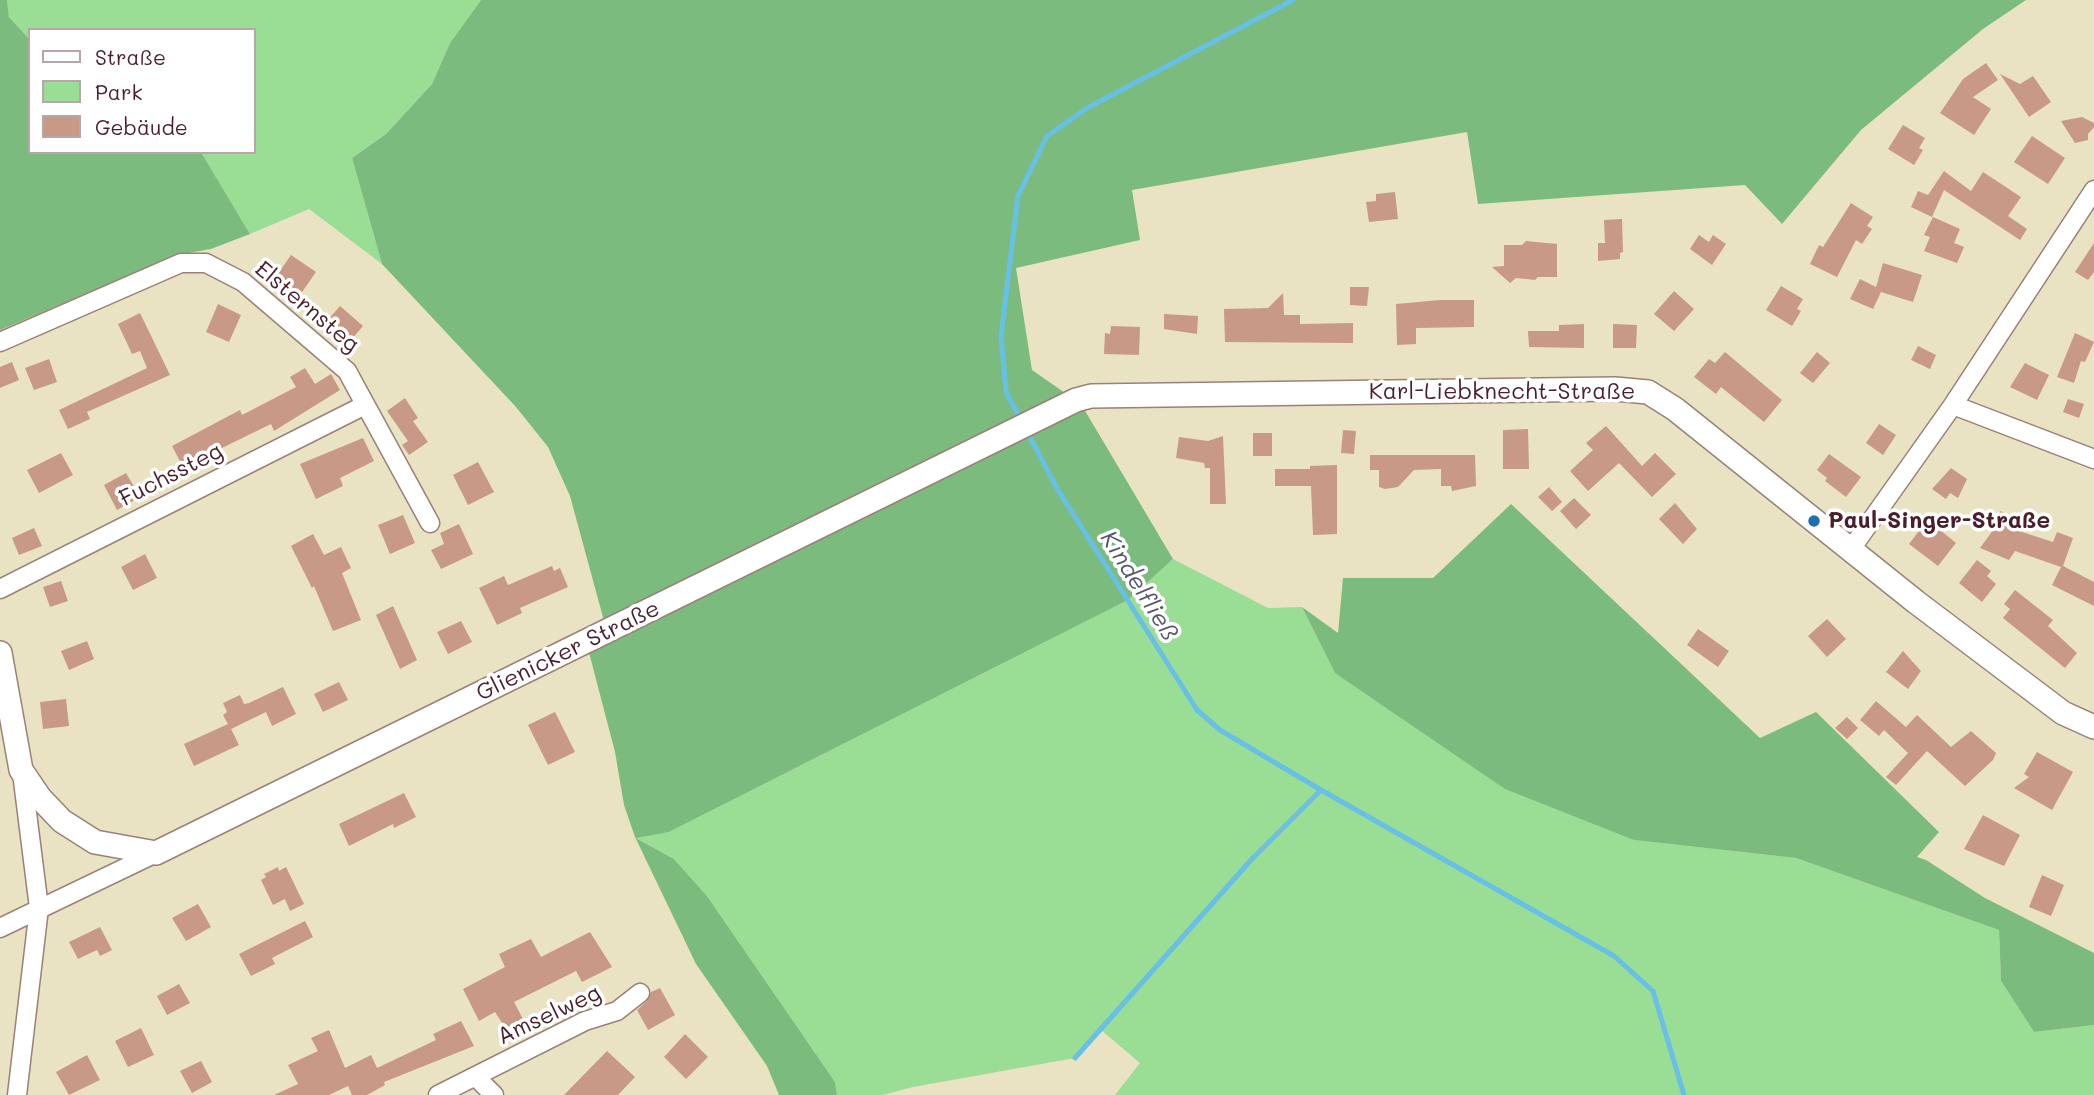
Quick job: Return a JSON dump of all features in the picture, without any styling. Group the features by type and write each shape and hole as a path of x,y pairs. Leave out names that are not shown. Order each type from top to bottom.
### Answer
{"street":[{"path":"1851,549 1953,405 2094,190"},
{"name":"Elsternsteg","path":"0,342 181,263 206,263 243,282 346,370 430,523"},
{"name":"Karl-Liebknecht-Straße","path":"979,446 1052,410 1091,396 1648,392 1675,409 2063,713 2094,727"},
{"name":"Fuchssteg","path":"0,589 365,405"},
{"path":"1953,405 2094,459"},
{"name":"Glienicker Straße","path":"40,908 979,446"},
{"path":"0,653 21,770 40,908 17,1095"},
{"path":"21,770 40,798 62,821 95,842 156,853"},
{"path":"0,928 40,908"},
{"name":"Amselweg","path":"438,1095 585,1021 617,1011 640,993"},
{"path":"476,1077 494,1095"}],"green space":[{"path":"0,0 7,0 9,17 28,38 28,154 202,154 250,234 211,249 177,255 0,330"},
{"path":"7,0 481,0 450,43 432,84 386,134 352,158 382,264 309,209 250,234 202,154 256,154 256,28 28,28 28,38 9,17"},
{"path":"481,0 2026,0 1983,29 1861,130 1782,224 1745,185 1478,204 1467,132 1132,190 1140,240 1016,268 1032,370 1081,404 1173,559 1128,600 669,832 636,838 674,859 707,896 835,1082 837,1095 779,1095 767,1066 696,964 635,837 624,805 615,752 586,641 607,632 570,496 548,447 516,407 382,264 352,158 386,134 432,84 450,43"},
{"path":"1511,504 1760,738 1816,712 1939,832 1917,857 1985,898 2094,953 2094,1025 2034,1032 2001,981 1999,930 1796,858 1634,840 1505,789 1335,673 1302,607 1338,633 1343,578 1433,578"},
{"path":"1173,559 1268,608 1302,607 1335,673 1634,840 1796,858 1999,930 2001,981 2034,1032 2094,1025 2094,1095 1115,1095 1140,1063 1101,1030 1075,1058 913,1087 883,1095 837,1095 835,1082 707,896 674,859 635,837 669,832 1128,600"}],"building":[{"path":"1986,63 1998,80 1973,97 1991,109 1974,135 1940,113 1963,79"},
{"path":"2000,74 2020,84 2033,76 2051,102 2029,117"},
{"path":"2082,117 2094,123 2094,127 2088,134 2088,140 2075,143 2061,121"},
{"path":"1903,125 1925,138 1919,148 1923,150 1914,165 1888,149"},
{"path":"2032,136 2065,158 2048,184 2014,162"},
{"path":"1944,171 1971,191 1983,172 2021,197 2008,216 2027,229 2020,240 1944,190 1932,217 1911,207 1918,191 1928,195"},
{"path":"1395,192 1398,219 1369,222 1366,202 1376,201 1376,194"},
{"path":"1851,203 1873,217 1867,226 1872,229 1862,244 1856,240 1837,277 1810,264 1819,245 1823,247"},
{"path":"1933,217 1960,229 1954,243 1964,247 1957,263 1924,251 1930,237 1924,235"},
{"path":"1622,219 1623,252 1620,253 1620,259 1598,261 1598,243 1605,243 1604,220"},
{"path":"1699,235 1709,242 1713,235 1726,244 1712,265 1690,249"},
{"path":"1526,241 1557,244 1557,277 1538,277 1535,280 1516,278 1510,283 1492,267 1504,266 1504,245 1522,245"},
{"path":"2094,243 2094,272 2088,280 2075,272"},
{"path":"291,255 316,272 300,295 275,278"},
{"path":"1883,263 1922,275 1913,302 1881,292 1873,309 1850,299 1860,279 1876,287"},
{"path":"1781,286 1803,299 1797,309 1801,311 1792,326 1766,310"},
{"path":"1350,287 1369,287 1367,306 1350,305"},
{"path":"1674,291 1694,309 1674,331 1654,314"},
{"path":"1283,293 1284,315 1300,315 1300,324 1353,323 1353,343 1225,342 1224,309 1268,308"},
{"path":"1474,300 1474,327 1416,328 1416,344 1397,345 1396,304"},
{"path":"218,304 241,315 229,342 206,332"},
{"path":"340,306 363,326 346,346 341,346 320,329"},
{"path":"140,313 170,375 87,412 90,419 68,429 59,410 147,368 140,351 132,354 118,324"},
{"path":"1164,314 1198,316 1197,334 1164,329"},
{"path":"1584,324 1584,348 1529,347 1528,331 1559,331 1559,325"},
{"path":"1613,324 1637,325 1636,348 1613,348"},
{"path":"1111,326 1140,327 1139,355 1104,354 1105,333 1110,334"},
{"path":"2075,333 2094,342 2085,362 2081,361 2074,383 2057,377"},
{"path":"1918,346 1936,355 1930,369 1911,360"},
{"path":"1725,352 1782,400 1764,422 1721,387 1716,394 1694,377 1709,359 1715,363"},
{"path":"1817,352 1830,363 1813,383 1800,373"},
{"path":"49,359 57,382 34,390 25,368"},
{"path":"12,362 19,380 0,388 0,367"},
{"path":"2025,363 2049,375 2037,400 2010,387"},
{"path":"305,368 315,384 331,374 340,390 274,431 271,424 183,467 172,446 240,410 242,415 296,387 290,377"},
{"path":"405,398 418,418 413,421 428,442 409,455 402,445 408,441 387,411"},
{"path":"2068,399 2084,404 2079,418 2063,412"},
{"path":"1879,424 1896,435 1883,455 1866,443"},
{"path":"1606,426 1642,466 1655,453 1676,474 1652,497 1619,463 1588,491 1570,471 1593,450 1586,443"},
{"path":"1528,429 1529,469 1503,469 1503,430"},
{"path":"1343,430 1356,431 1354,454 1341,453"},
{"path":"1253,433 1272,433 1272,456 1253,456"},
{"path":"1223,436 1226,504 1210,504 1210,468 1205,468 1204,463 1176,458 1179,437 1208,441"},
{"path":"363,438 374,461 340,478 343,486 316,499 300,464"},
{"path":"61,453 73,475 39,493 27,470"},
{"path":"1829,454 1861,477 1846,497 1825,481 1827,478 1817,470"},
{"path":"1370,455 1475,455 1476,486 1452,491 1451,486 1441,486 1441,469 1414,470 1398,487 1385,489 1379,487 1379,470 1370,470"},
{"path":"478,462 494,492 468,505 453,475"},
{"path":"1337,465 1337,534 1313,535 1311,486 1275,486 1275,469 1310,469 1310,466"},
{"path":"1951,468 1967,479 1958,498 1950,493 1946,499 1932,489"},
{"path":"126,473 140,497 117,510 104,485"},
{"path":"1549,487 1562,502 1552,511 1538,497"},
{"path":"1574,498 1591,515 1576,529 1560,511"},
{"path":"1675,503 1697,529 1683,544 1659,519"},
{"path":"2000,511 2023,521 2019,531 2053,542 2057,532 2073,538 2063,566 2094,582 2094,606 2052,585 2061,567 2015,551 2009,560 1980,548 1991,533"},
{"path":"403,515 415,543 390,554 378,525"},
{"path":"459,524 473,554 441,569 431,550 444,544 440,533"},
{"path":"1922,527 1934,536 1939,529 1956,543 1938,566 1909,544"},
{"path":"34,528 42,546 19,555 12,538"},
{"path":"313,534 324,555 341,547 351,568 342,573 361,620 333,631 314,586 312,588 291,546"},
{"path":"145,554 157,578 133,590 121,567"},
{"path":"1977,560 1991,571 1987,576 1996,584 1982,602 1959,583"},
{"path":"552,566 554,571 560,568 568,587 520,608 522,613 497,625 479,588 504,576 508,585"},
{"path":"61,581 68,601 50,607 43,587"},
{"path":"2015,590 2053,620 2048,626 2077,653 2065,668 2003,618 2010,609 2004,604"},
{"path":"393,606 417,660 400,669 376,615"},
{"path":"1827,619 1846,639 1827,657 1808,636"},
{"path":"461,621 472,642 448,654 437,632"},
{"path":"1698,629 1729,651 1718,667 1687,645"},
{"path":"87,641 94,659 69,670 61,651"},
{"path":"1903,651 1921,671 1908,689 1886,672"},
{"path":"339,682 348,700 323,712 314,694"},
{"path":"283,687 296,714 272,726 266,712 231,729 239,745 194,766 184,744 228,724 223,715 227,712 223,703 240,695 244,704 249,703"},
{"path":"66,699 69,726 43,729 40,702"},
{"path":"1876,701 1906,727 1917,715 1951,747 1971,731 1996,753 1993,760 1965,786 1927,751 1896,785 1886,777 1908,753 1884,730 1879,736 1860,720"},
{"path":"555,712 575,752 548,765 528,725"},
{"path":"1847,717 1858,728 1847,739 1835,728"},
{"path":"2037,752 2073,772 2052,810 2014,788 2029,777 2024,774"},
{"path":"404,793 416,817 394,828 393,824 349,846 339,824"},
{"path":"1983,815 2020,835 2004,866 1964,849"},
{"path":"278,867 279,871 286,867 304,904 290,911 285,899 273,905 261,880 266,877 264,874"},
{"path":"2042,875 2064,885 2051,916 2029,907"},
{"path":"198,904 211,927 186,941 172,918"},
{"path":"305,921 313,937 272,958 275,964 251,976 239,954"},
{"path":"100,927 112,950 100,956 97,950 78,959 69,942"},
{"path":"590,932 612,967 582,982 576,971 514,1002 523,1019 506,1029 495,1012 479,1021 463,989 505,967 499,954 531,939 541,957"},
{"path":"179,984 190,1003 167,1015 157,996"},
{"path":"660,988 675,1015 648,1030 637,1010 647,1001 651,992"},
{"path":"461,1021 474,1046 384,1082 385,1085 367,1095 352,1095 348,1086 329,1095 274,1095 298,1084 288,1065 318,1051 311,1038 329,1030 345,1068 371,1055 377,1068 436,1040 433,1034"},
{"path":"141,1028 154,1055 128,1067 115,1041"},
{"path":"685,1034 708,1057 686,1079 664,1057"},
{"path":"607,1051 635,1077 618,1095 564,1095"},
{"path":"87,1055 100,1080 69,1095 56,1072"},
{"path":"201,1061 212,1082 192,1093 180,1071"}],"waterway":[{"name":"Kindelfließ","path":"1022,422 1006,392 1001,336 1018,196 1047,136 1087,108 1293,0"},
{"name":"Kindelfließ","path":"1026,430 1058,490 1197,710 1220,730 1321,790 1614,956 1653,991 1684,1095"},
{"path":"1075,1058 1251,860 1321,790"}],"place":[{"name":"Paul-Singer-Straße","path":"1814,521"}]}
